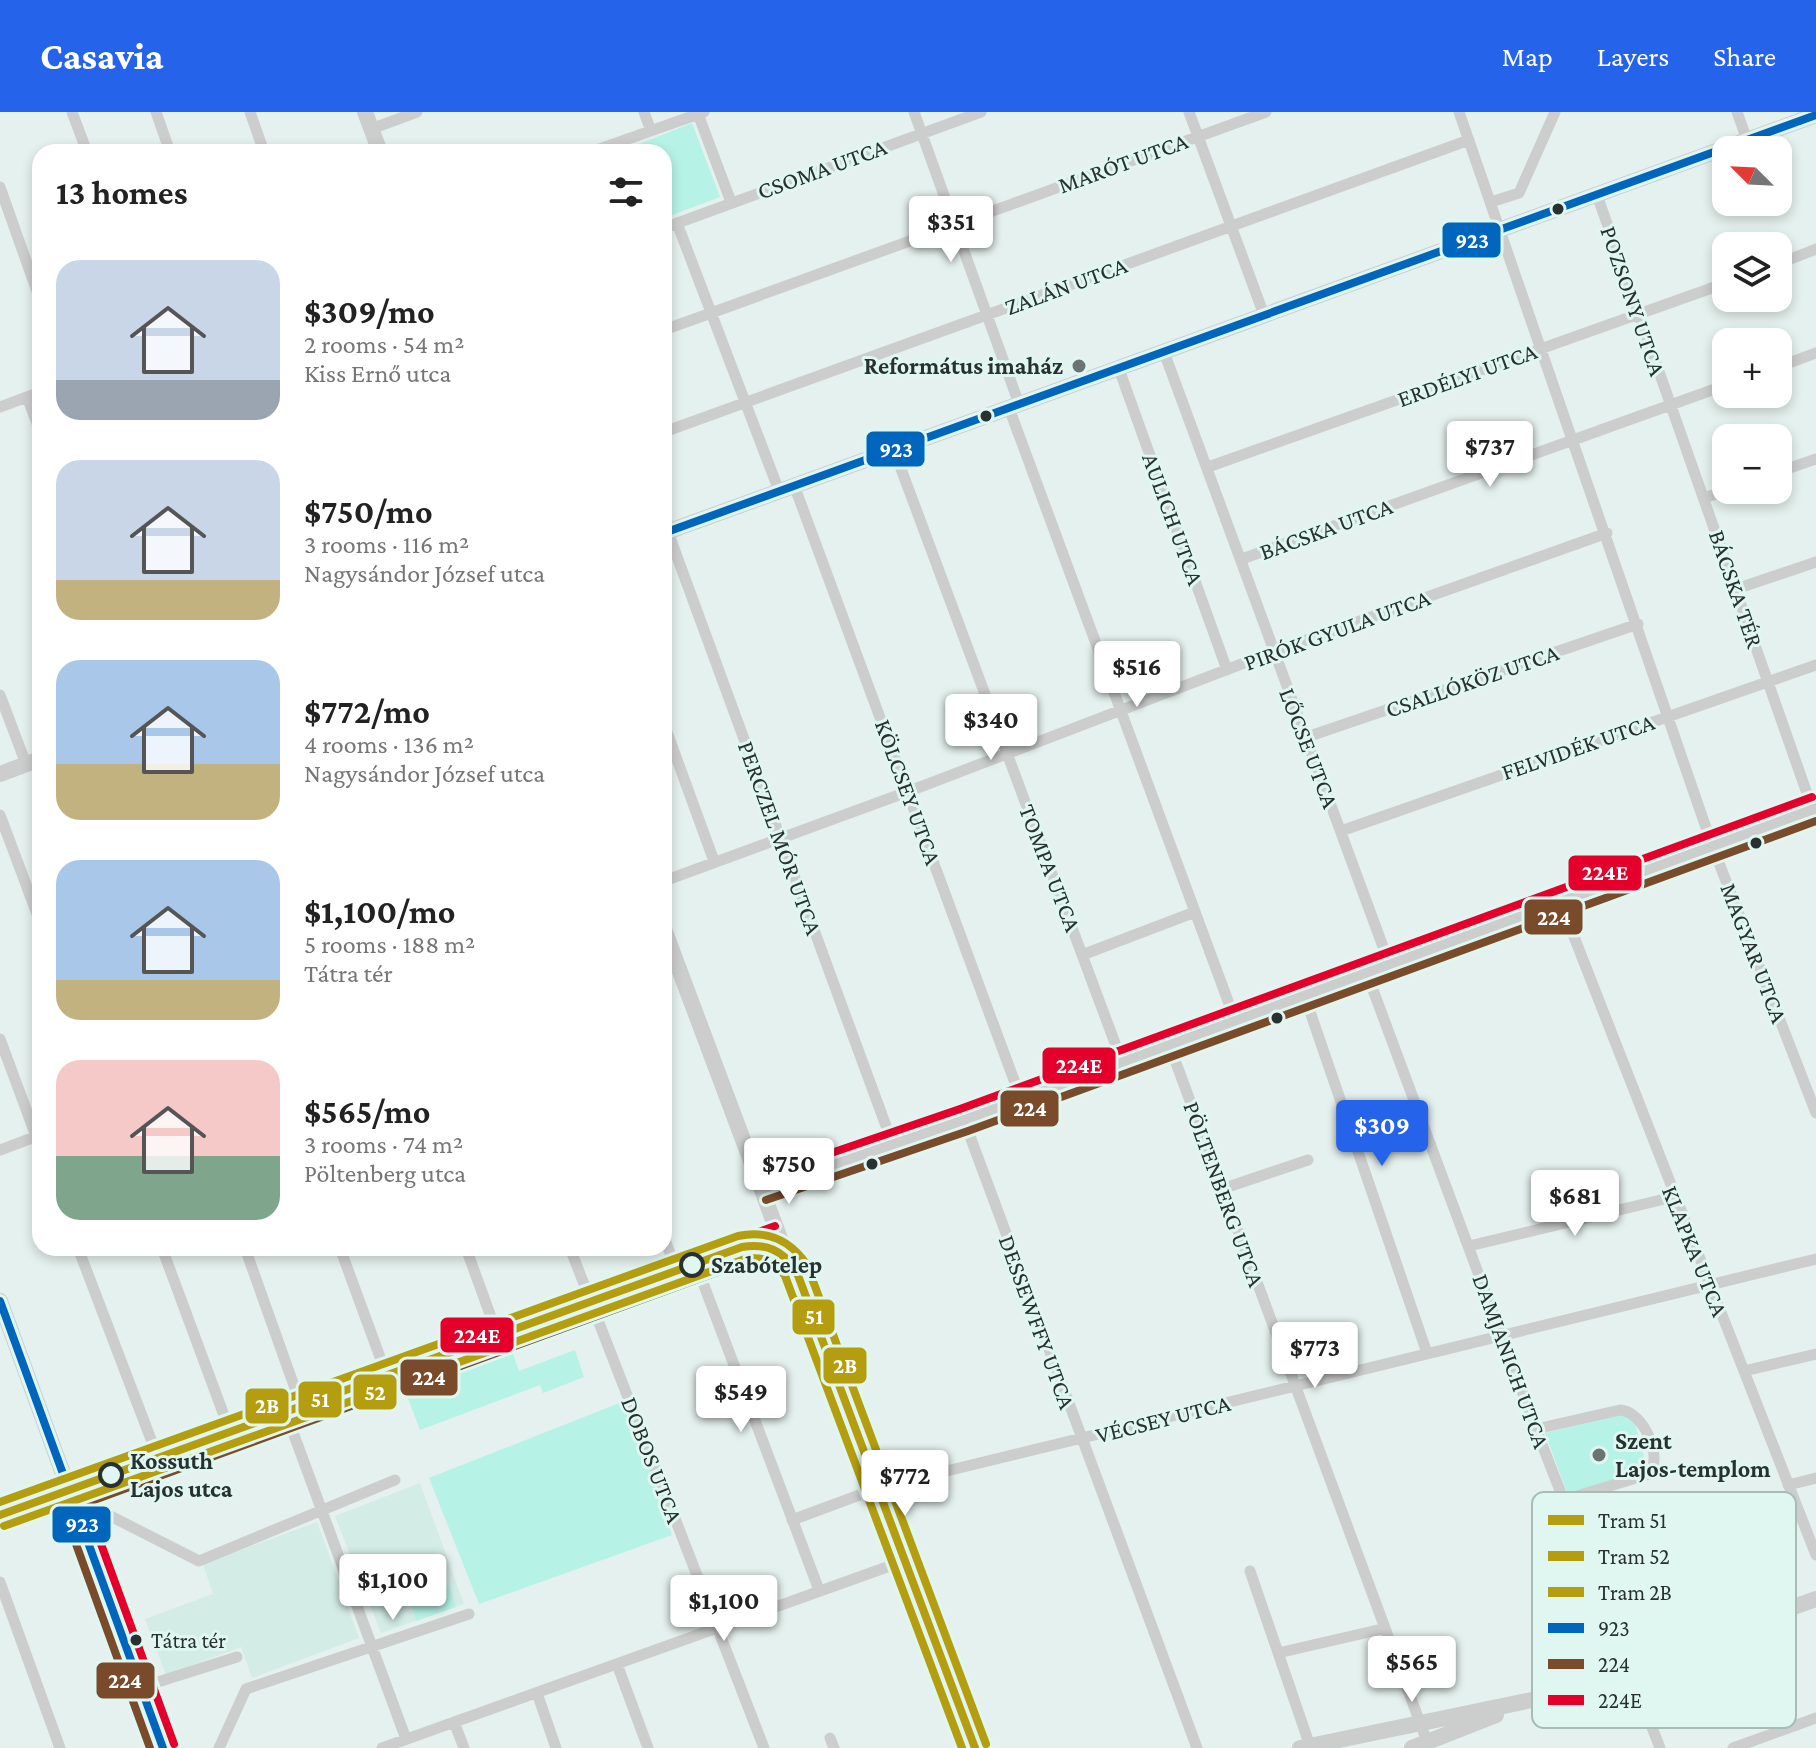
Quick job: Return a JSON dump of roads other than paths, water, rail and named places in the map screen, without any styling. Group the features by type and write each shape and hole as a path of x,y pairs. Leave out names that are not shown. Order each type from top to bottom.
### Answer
{"street":[{"path":"72,112 84,144"},
{"path":"156,112 167,144"},
{"path":"250,112 261,144"},
{"path":"365,112 377,144"},
{"path":"371,129 417,112"},
{"path":"644,112 651,131"},
{"path":"914,112 988,314 1014,406 1118,710 1235,1020"},
{"name":"CSOMA UTCA","path":"672,225 981,112"},
{"path":"1189,112 1264,315"},
{"name":"MARÓT UTCA","path":"672,327 1266,112"},
{"name":"MAGYAR UTCA","path":"1459,112 1607,533 1712,845 1816,1113"},
{"path":"1491,202 1519,193 1555,112"},
{"path":"1737,112 1746,136"},
{"path":"615,144 701,113 731,202"},
{"path":"1758,136 1816,116"},
{"name":"ZALÁN UTCA","path":"672,429 1469,140"},
{"path":"672,530 1712,153"},
{"path":"0,187 32,277"},
{"name":"POZSONY UTCA","path":"1597,195 1668,407"},
{"name":"KÖLCSEY UTCA","path":"677,223 745,402 787,488 907,792 1021,1099"},
{"path":"1792,258 1816,249"},
{"name":"ERDÉLYI UTCA","path":"1208,467 1712,288"},
{"name":"LŐCSE UTCA","path":"1164,352 1389,963"},
{"path":"1792,362 1816,353"},
{"name":"AULICH UTCA","path":"1119,369 1227,670"},
{"name":"BÁCSKA UTCA","path":"1242,559 1712,390"},
{"path":"0,407 32,395"},
{"path":"27,397 32,410"},
{"name":"BÁCSKA TÉR","path":"1668,407 1704,498 1768,682"},
{"name":"TOMPA UTCA","path":"894,450 1122,1062"},
{"path":"1792,467 1816,459"},
{"path":"1704,498 1712,495"},
{"name":"PIRÓK GYULA UTCA","path":"672,878 1273,652 1607,533"},
{"name":"PERCZEL MÓR UTCA","path":"672,548 893,1145"},
{"path":"1736,589 1816,562"},
{"name":"CSALLÓKÖZ UTCA","path":"1307,737 1638,624"},
{"name":"FELVIDÉK UTCA","path":"1341,831 1816,665"},
{"path":"762,1189 964,1120 1712,845 1815,812 1768,682"},
{"path":"0,695 32,760"},
{"path":"672,746 714,861"},
{"path":"0,774 32,762"},
{"path":"0,815 32,901"},
{"name":"KLAPKA UTCA","path":"1560,901 1673,1197 1791,1492"},
{"path":"1082,955 1195,912"},
{"path":"672,950 971,1748"},
{"name":"DAMJANICH UTCA","path":"1366,971 1561,1492"},
{"path":"1304,994 1427,1353"},
{"path":"0,1039 32,1121"},
{"name":"PÖLTENBERG UTCA","path":"1169,1044 1419,1723 1423,1746"},
{"name":"DESSEWFFY UTCA","path":"964,1120 1197,1748"},
{"path":"0,1150 32,1141"},
{"path":"1222,1189 1308,1160"},
{"path":"1469,1246 1673,1197"},
{"path":"0,1520 779,1237"},
{"path":"81,1256 160,1463"},
{"path":"165,1256 232,1437"},
{"path":"248,1256 303,1411"},
{"path":"343,1256 388,1379"},
{"path":"469,1256 499,1339"},
{"name":"DOBOS UTCA","path":"573,1256 764,1748"},
{"path":"671,1256 678,1274"},
{"name":"VÉCSEY UTCA","path":"792,1520 872,1490 1816,1259"},
{"path":"697,1267 819,1590"},
{"path":"0,1301 163,1748"},
{"path":"1744,1371 1816,1354"},
{"path":"1536,1429 1620,1410 1632,1412 1641,1419 1654,1459 1649,1474 1590,1492"},
{"path":"287,1416 321,1509 329,1517 372,1627 374,1646 406,1739"},
{"path":"1788,1485 1816,1478"},
{"path":"71,1496 199,1561 395,1480"},
{"name":"KLAPKA UTCA","path":"1796,1505 1816,1555"},
{"path":"382,1748 901,1562"},
{"path":"1250,1571 1305,1747 1532,1700"},
{"path":"0,1582 60,1748"},
{"path":"1796,1606 1816,1599"},
{"path":"219,1748 246,1689 469,1614"},
{"path":"1278,1653 1382,1629"},
{"path":"142,1687 237,1657"},
{"path":"617,1664 648,1748"},
{"path":"537,1693 556,1748"},
{"path":"1423,1746 1532,1700"},
{"path":"1796,1725 1816,1718"},
{"path":"454,1722 464,1748"},
{"name":"DAMJANICH UTCA","path":"1652,1728 1660,1748"},
{"path":"1733,1748 1788,1728"}],"tram line":[{"name":"2B","path":"0,1502 738,1236 769,1236 786,1243 807,1265 986,1744"},
{"name":"51","path":"0,1515 742,1247 766,1247 785,1257 796,1270 975,1748"},
{"name":"52","path":"4,1526 745,1259 763,1259 773,1263 785,1276 962,1748"}],"place":[{"name":"Református imaház","path":"1079,366"},
{"name":"Szabótelep","path":"692,1265"},
{"name":"Szent Lajos-templom","path":"1599,1455"},
{"name":"Kossuth Lajos utca","path":"111,1475"},
{"name":"Tátra tér","path":"136,1640"}]}
